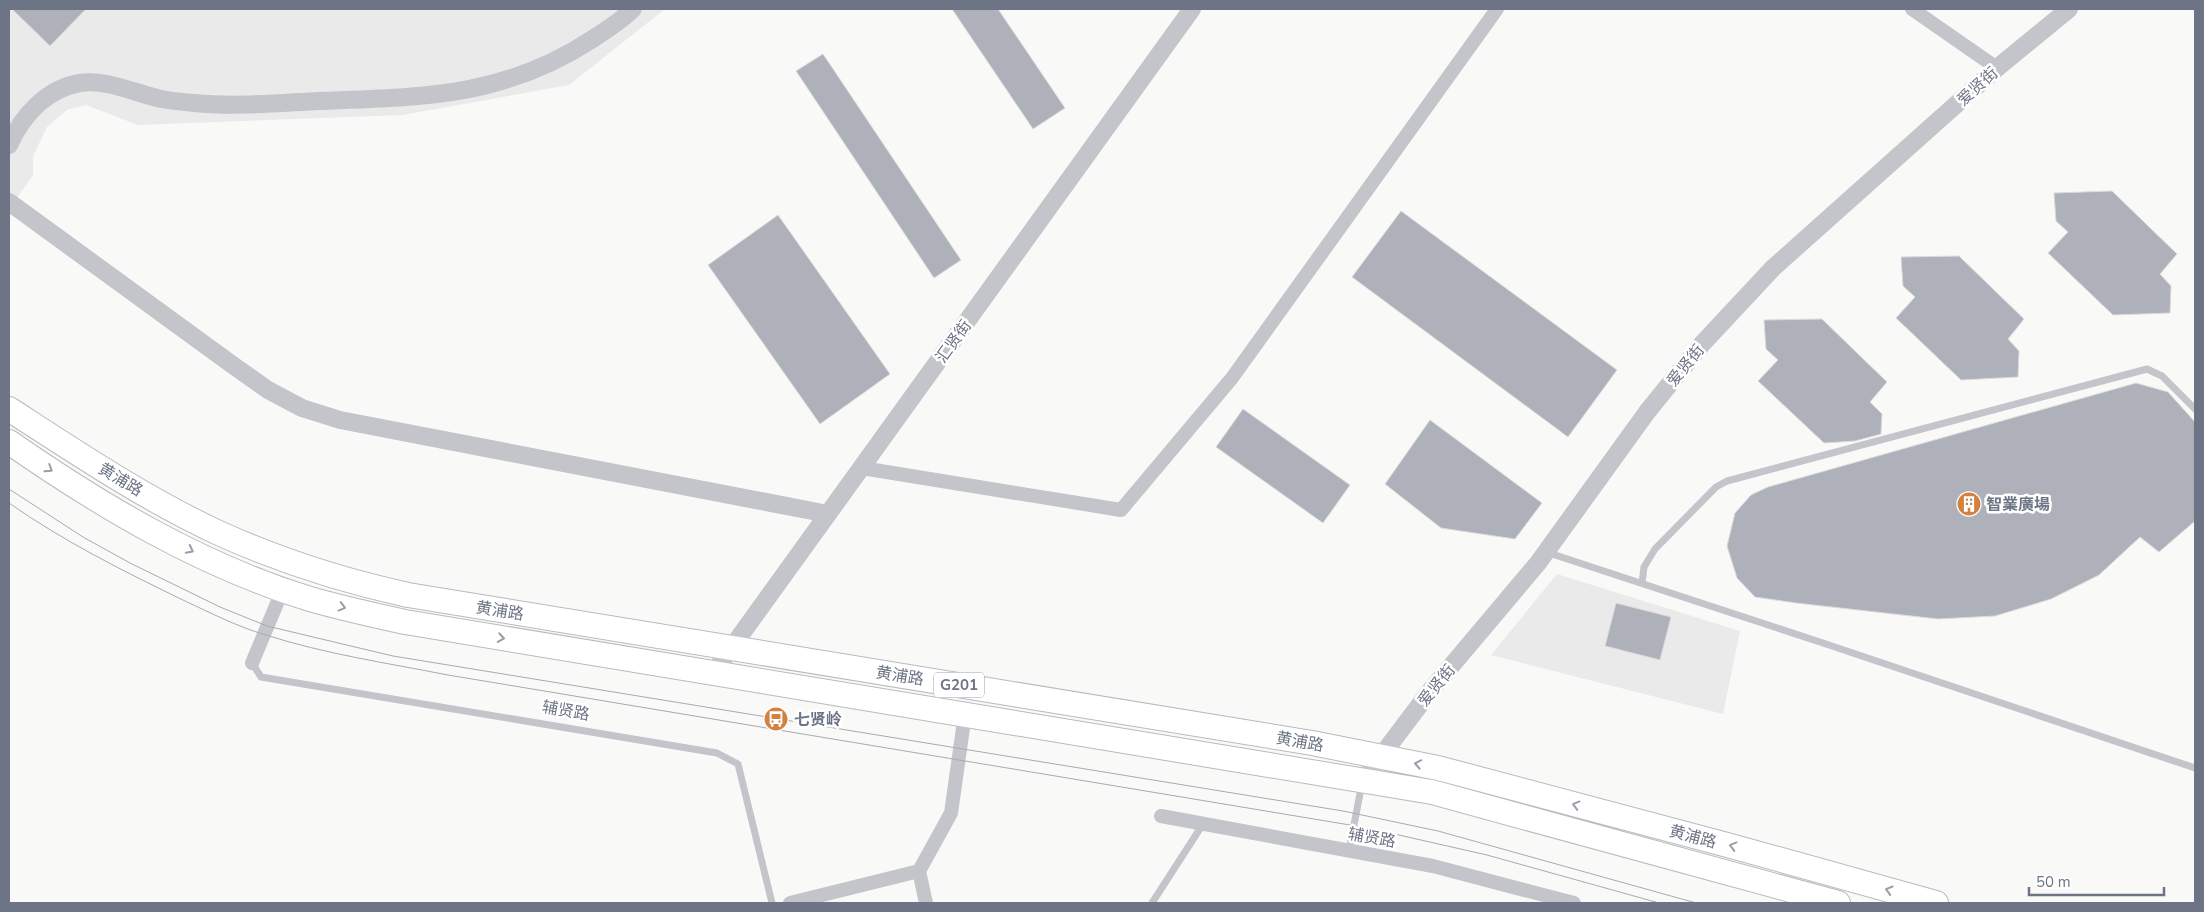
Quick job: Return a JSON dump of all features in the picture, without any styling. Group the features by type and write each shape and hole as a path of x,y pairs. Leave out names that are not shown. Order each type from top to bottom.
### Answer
{"highway":[{"name":"黄浦路","path":"9,409 102,468 220,533 320,572 364,585 408,595 1312,743 1438,768 1936,903"},
{"name":"黄浦路","path":"9,442 89,495 150,530 207,559 309,599 405,622 1432,792 1838,903"}],"street":[{"path":"9,145 25,117 40,102 61,89 79,83 100,82 161,99 204,104 426,97 466,91 504,81 540,68 573,51 633,9"},
{"name":"汇贤街","path":"714,672 1192,9"},
{"path":"862,468 1121,510 1232,378 1497,9"},
{"path":"1912,9 1997,68"},
{"name":"爱贤街","path":"1363,780 1431,690 1545,552 1646,412 1702,344 1773,268 1997,68 2069,9"},
{"path":"9,202 268,390 302,408 340,420 828,514"},
{"path":"252,663 283,589"},
{"path":"926,903 918,871 950,813 965,714"},
{"name":"辅贤路","path":"1161,816 1433,866 1574,903"},
{"path":"790,903 918,871"}],"lane":[{"path":"1642,584 1644,567 1655,549 1716,487 1727,482 2146,369 2162,376 2195,409"},
{"path":"1545,552 2195,768"},
{"name":"辅贤路","path":"252,663 261,677 718,753 738,764 772,903"},
{"path":"1349,851 1363,780"},
{"path":"1152,903 1203,824"}],"shaded area":[{"path":"9,9 665,9 569,85 403,115 138,125 86,105 67,110 47,127 33,156 33,175 9,209"},
{"path":"1557,574 1740,631 1723,714 1491,655"}],"building":[{"path":"12,9 86,9 50,46"},
{"path":"952,9 998,9 1065,108 1033,129"},
{"path":"823,54 961,260 934,278 796,71"},
{"path":"2112,191 2177,254 2160,274 2171,286 2170,313 2113,315 2048,253 2068,232 2056,221 2054,193"},
{"path":"1401,211 1617,370 1568,437 1352,277"},
{"path":"778,215 890,374 820,424 708,265"},
{"path":"1959,256 2024,319 2008,339 2019,351 2018,377 1961,380 1896,318 1915,297 1903,286 1901,257"},
{"path":"1822,319 1887,382 1870,402 1882,414 1881,434 1855,441 1824,443 1758,381 1778,360 1766,349 1764,320"},
{"name":"智業廣場","path":"2136,383 2168,392 2195,422 2195,521 2159,552 2140,537 2099,575 2051,599 1995,616 1938,619 1755,597 1737,578 1727,546 1735,513 1751,495 1768,487"},
{"path":"1243,409 1350,485 1323,523 1216,447"},
{"path":"1430,420 1542,503 1515,539 1441,528 1385,484"},
{"path":"1616,603 1671,617 1660,660 1605,646"}],"tram line":[{"path":"9,489 83,537 130,563 220,607 267,626 393,656 1343,811 1438,831 1696,903"},
{"path":"9,503 73,543 185,601 245,628 311,648 448,675 1368,828 1487,855 1659,903"}],"place":[{"name":"智業廣場","path":"1969,504"},
{"name":"七贤岭","path":"776,719"}]}
